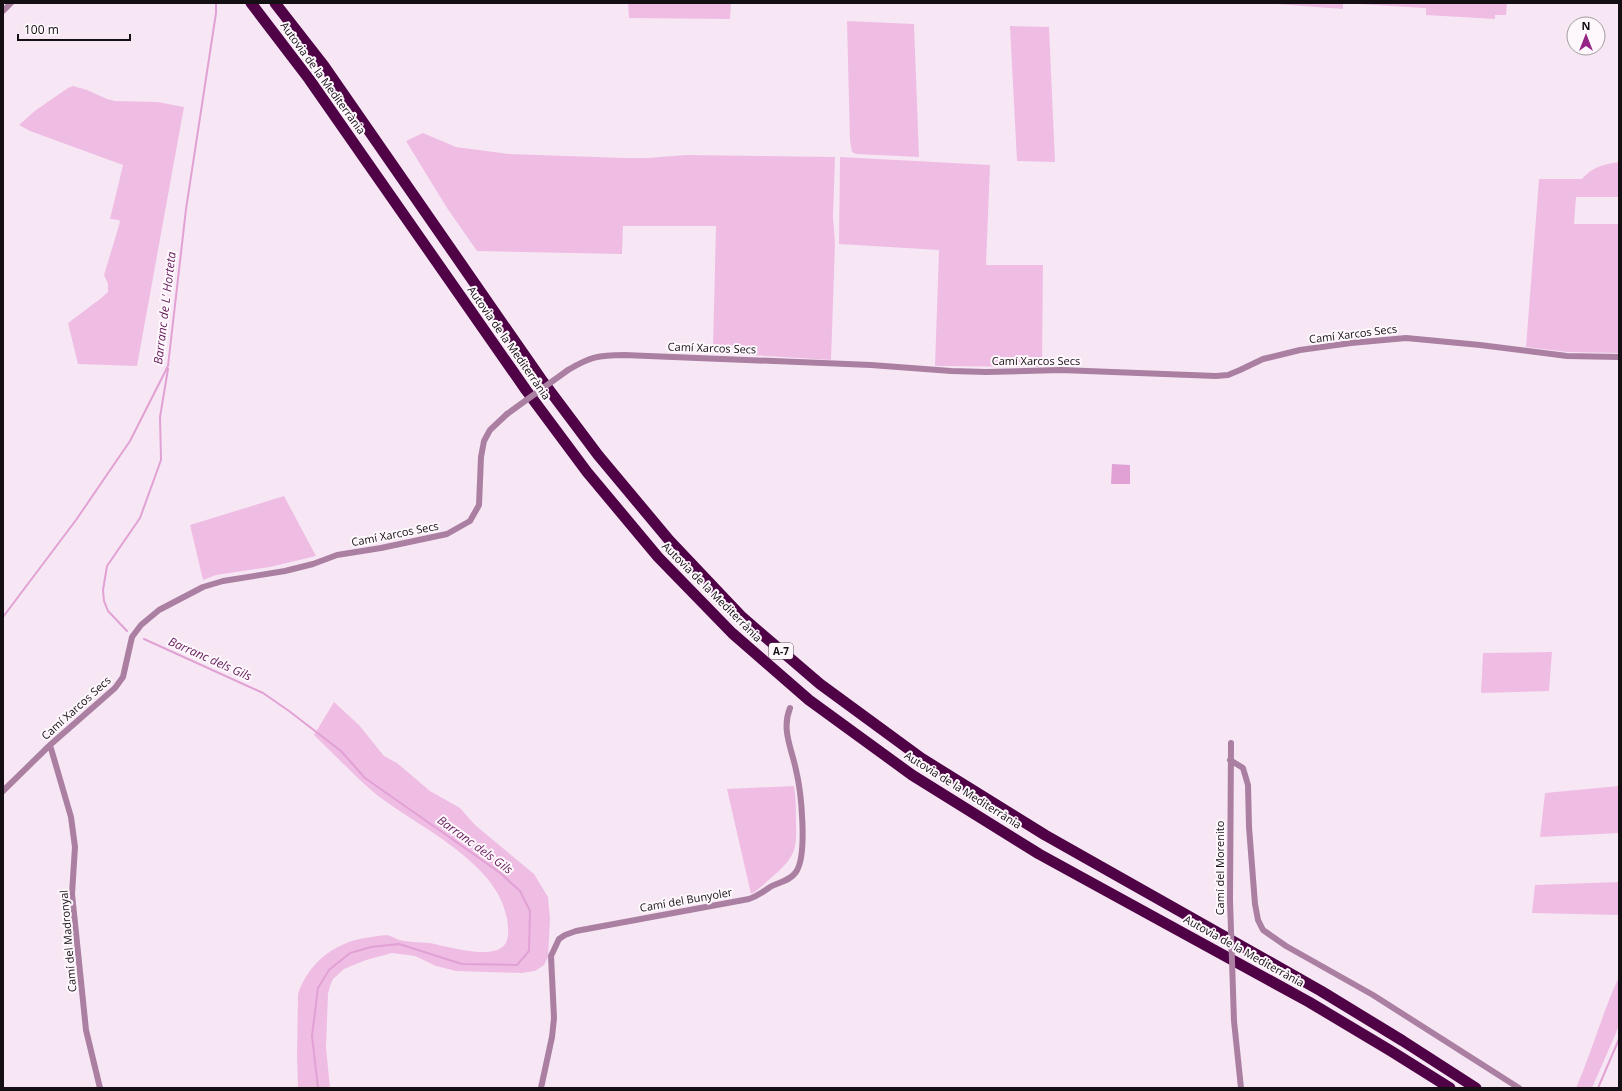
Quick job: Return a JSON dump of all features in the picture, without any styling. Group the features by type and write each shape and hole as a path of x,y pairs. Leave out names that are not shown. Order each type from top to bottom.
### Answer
{"highway":[{"name":"Autovia de la Mediterrània","path":"251,3 309,79 526,390 587,472 658,558 732,634 809,700 912,775 1039,854 1309,1002 1450,1088"},
{"name":"Autovia de la Mediterrània","path":"276,4 329,72 541,379 598,455 670,540 742,617 820,684 921,758 1045,835 1378,1026 1476,1088"}],"street":[{"path":"3,11 11,3"},
{"name":"Camí Xarcos Secs","path":"3,791 50,745 115,688 123,677 132,637 141,625 159,610 203,587 223,581 285,571 313,564 337,555 381,548 447,534 470,521 479,505 481,457 484,442 490,430 507,414 568,370 597,356 624,355 871,365 951,371 986,372 1061,370 1216,376 1228,375 1263,360 1300,350 1406,338 1480,345 1567,356 1619,357"},
{"name":"Camí del Bunyoler","path":"541,1088 552,1037 554,1018 552,956 560,939 565,935 576,931 749,899 758,896 771,887 787,881 796,872 800,864 802,847 801,800 797,771 785,725 786,717 790,708"},
{"name":"Camí del Morenito","path":"1231,743 1230,900 1234,1021 1241,1088"},
{"name":"Camí del Madronyal","path":"50,745 71,818 75,847 72,894 86,1030 100,1088"},
{"path":"1230,760 1243,768 1248,785 1249,827 1255,904 1258,920 1264,930 1286,946 1373,995 1518,1088"}],"shaded area":[{"path":"628,3 731,3 730,19 629,18"},
{"path":"1262,3 1343,3 1343,9"},
{"path":"1343,3 1507,3 1506,15 1495,15 1495,19 1426,15 1426,8"},
{"path":"847,21 914,24 919,157 856,154 852,152 850,141"},
{"path":"1010,26 1049,27 1055,162 1017,161"},
{"path":"73,86 115,101 158,102 184,107 137,366 78,364 68,323 108,292 108,284 104,275 120,222 119,220 110,219 123,165 30,131 19,125 36,110"},
{"path":"423,133 456,147 509,154 625,158 686,155 835,157 833,217 835,243 831,360 750,355 749,349 713,347 716,226 623,226 622,254 477,251 447,208 406,141"},
{"path":"840,157 990,165 986,265 1043,265 1042,367 935,366 939,250 839,244"},
{"path":"1619,162 1619,197 1576,197 1574,224 1619,224 1619,353 1567,352 1526,347 1539,179 1582,179 1590,171 1608,164"},
{"path":"1112,464 1130,465 1130,484 1111,484"},
{"path":"284,496 316,556 270,567 216,575 203,580 190,525"},
{"path":"1552,652 1549,691 1481,693 1483,653"},
{"path":"334,702 359,725 384,756 397,763 430,791 460,808 475,825 534,874 548,897 550,919 548,957 544,965 535,971 521,973 456,971 436,966 415,956 392,953 366,960 344,969 333,979 328,994 326,1048 330,1088 298,1088 298,994 309,972 326,954 360,939 387,935 402,941 429,943 471,951 494,951 502,947 507,940 508,935 507,919 501,899 489,880 473,863 434,833 377,795 314,735"},
{"path":"794,786 796,804 796,841 793,853 790,859 779,870 751,894 727,789"},
{"path":"1619,786 1619,833 1540,837 1545,793"},
{"path":"1619,882 1619,915 1532,913 1535,885"},
{"path":"1619,977 1619,1024 1616,1033 1592,1088 1576,1088 1607,1004"}],"waterway":[{"name":"Barranc de L' Horteta","path":"3,617 76,520 130,441 168,366 186,209 216,13 216,3"},
{"name":"Barranc dels Gils","path":"127,631 108,611 104,601 103,590 107,566 140,518 161,460 160,417 168,369"},
{"name":"Barranc dels Gils","path":"144,639 263,693 289,711 341,751 365,778 499,872 520,891 530,911 529,951 517,965 462,964 399,944 371,947 350,953 329,970 318,988 312,1036 318,1088"},
{"path":"1598,1088 1619,1039"}]}
